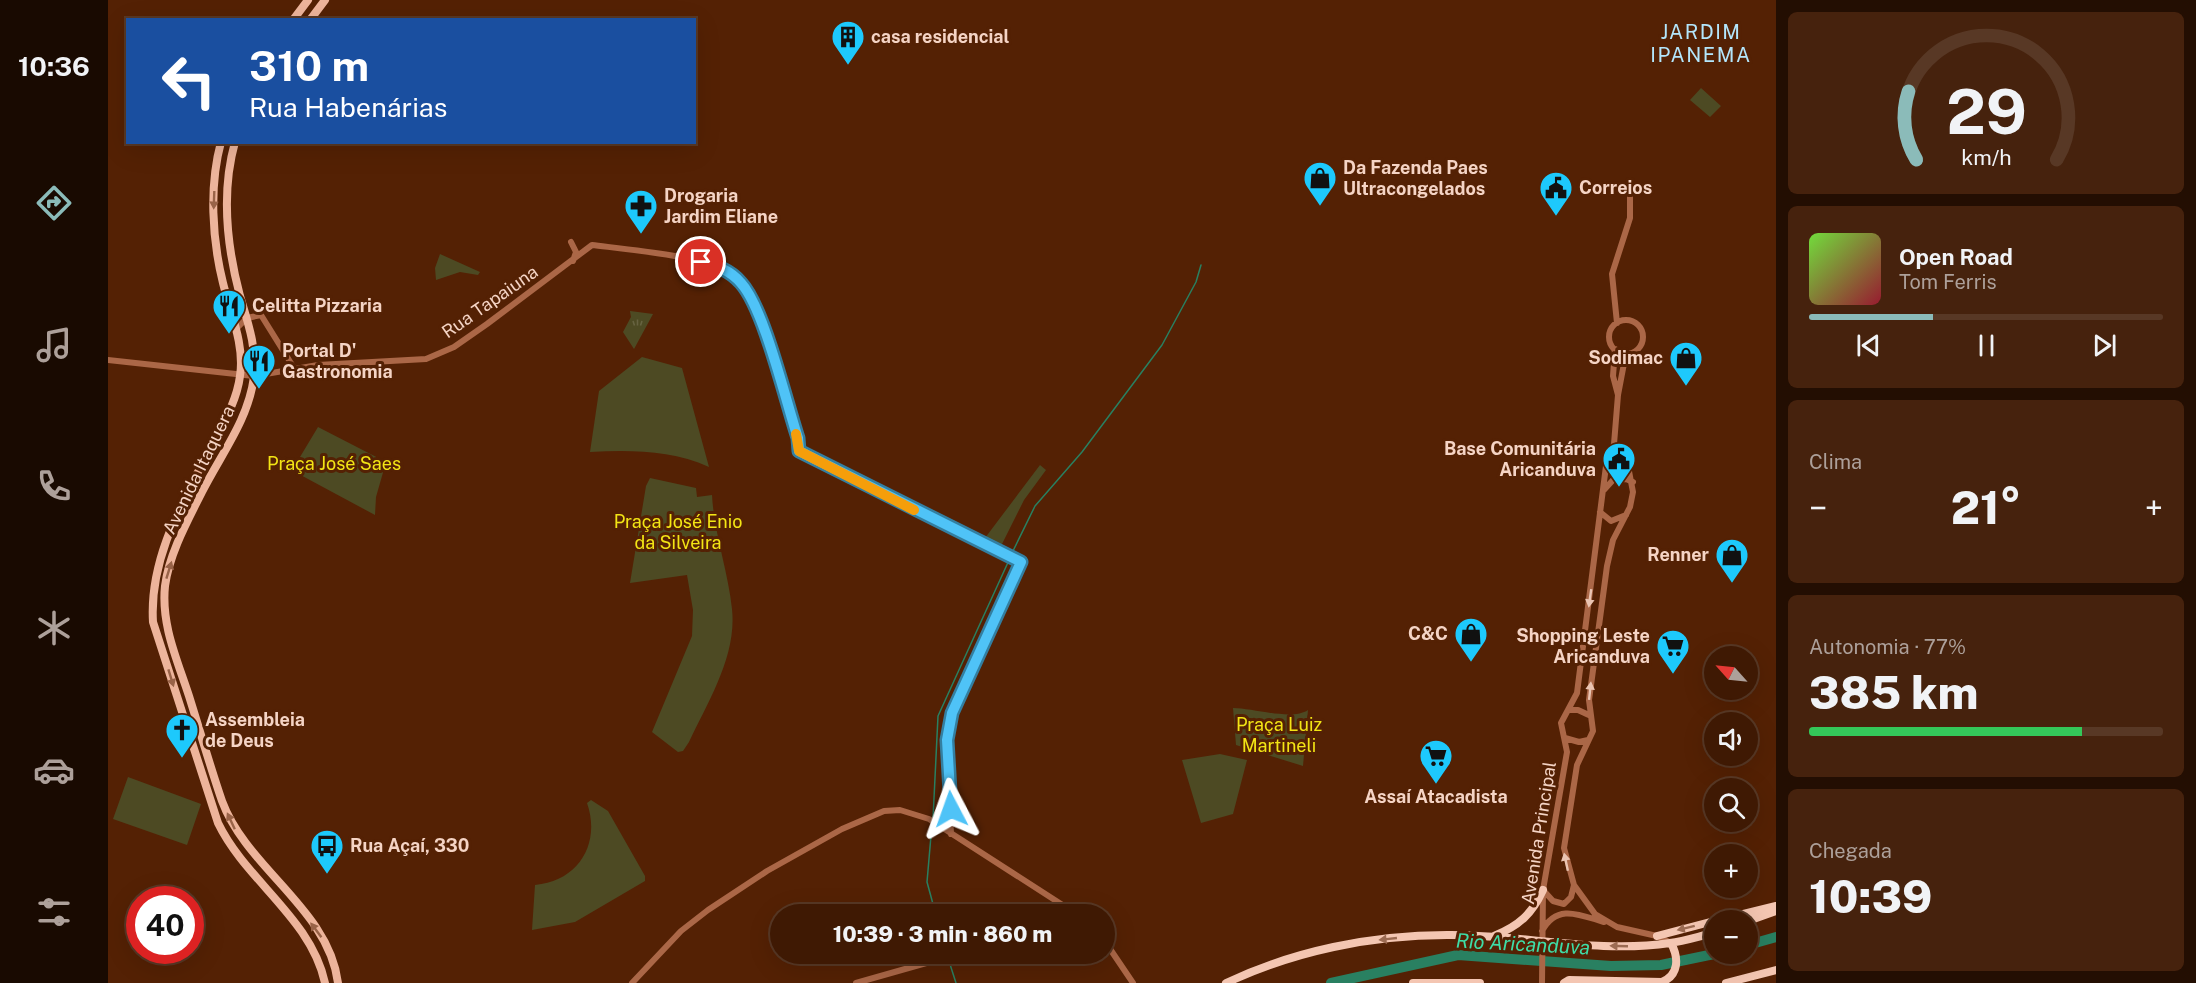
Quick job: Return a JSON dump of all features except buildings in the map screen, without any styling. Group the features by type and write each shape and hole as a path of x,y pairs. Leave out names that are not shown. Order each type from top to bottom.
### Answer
{"highway":[{"path":"1493,937 1518,926 1527,917 1543,890"},
{"path":"1758,912 1776,908"},
{"path":"1758,916 1776,908"},
{"path":"1657,936 1704,924"},
{"path":"1226,983 1277,962 1341,945 1446,934 1628,946 1672,946 1704,936"},
{"path":"1564,983 1569,980 1654,982 1668,980 1673,976 1677,963 1672,946"},
{"path":"1726,983 1776,970"},
{"path":"1413,983 1480,983"}],"main road":[{"path":"294,18 308,0"},
{"path":"312,18 325,0"},
{"name":"Avenida Itaquera","path":"221,144 213,202 214,226 222,280 235,330 240,376 229,411 162,550 152,588 153,622 208,798 222,830 256,878 312,945 325,983"},
{"name":"Avenida Itaquera","path":"235,144 228,185 229,239 254,344 254,376 240,424 202,491 173,556 165,582 164,615 200,734 230,820 241,840 326,943 331,952 338,983"}],"street":[{"path":"1617,323 1631,321 1642,330 1641,345 1635,351 1626,354 1614,349 1610,333 1617,323 1612,274 1630,218 1630,195"},
{"path":"571,242 576,252 572,262"},
{"name":"Rua Tapaiuna","path":"108,360 240,376 254,376 294,368 412,361 437,356 487,324 592,245 701,262 725,270 742,283 755,306 798,438 799,451 1019,561 959,696 949,724 947,754 951,834"},
{"path":"235,330 247,318 261,315 294,368"},
{"name":"Avenida Principal","path":"1614,349 1613,376 1618,395"},
{"name":"Avenida Principal","path":"1542,983 1543,890 1567,752 1561,723 1577,693 1606,466 1614,444 1618,395 1626,354"},
{"path":"1614,444 1628,466 1633,482"},
{"path":"1603,491 1613,480 1626,479 1633,482"},
{"name":"Avenida Principal","path":"1633,482 1632,500 1627,515 1613,540 1607,566 1589,700 1593,726 1577,765 1564,832 1566,862 1574,885 1588,906 1610,924 1630,931 1657,936 1672,946"},
{"path":"1600,512 1611,521 1627,515"},
{"path":"1569,710 1578,710 1591,717"},
{"path":"1565,738 1574,741 1588,740"},
{"path":"632,983 681,931 708,910 767,871 874,813 900,810 926,818 1061,904"},
{"path":"1543,890 1553,901 1564,904 1571,897 1574,885"},
{"path":"1542,940 1550,918 1558,914 1580,915 1610,924"},
{"path":"1115,956 1133,983"},
{"path":"856,983 924,964"}],"green space":[{"path":"1701,88 1721,106 1710,117 1690,100"},
{"path":"440,254 480,272 478,275 460,272 436,280 435,268"},
{"path":"630,311 653,314 634,349 623,332 631,317"},
{"path":"642,357 682,368 709,467 680,457 651,452 590,452 599,391"},
{"name":"Praça José Saes","path":"318,427 386,462 376,497 375,515 295,472 294,467"},
{"path":"1040,465 1046,470 1024,500 1001,546 985,538"},
{"name":"Praça José Enio da Silveira","path":"650,478 696,488 697,497 712,495 715,524 732,609 730,644 720,678 689,742 683,751 678,752 652,732 692,636 693,610 687,575 630,583 646,486"},
{"name":"Praça Luiz Martineli","path":"1233,708 1283,714 1301,713 1308,710 1303,766 1236,745"},
{"path":"1220,754 1247,760 1233,814 1201,823 1182,760"},
{"path":"128,777 201,804 187,845 113,819"},
{"path":"591,800 608,811 645,876 645,881 575,922 532,930 535,885 564,876 583,858 591,832 591,818 587,803"}],"waterway":[{"path":"1012,553 1035,506 1082,452 1162,345 1196,282 1201,265"},
{"path":"933,819 938,716 1010,558"},
{"path":"932,824 927,882 933,904"},
{"name":"Rio Aricanduva","path":"1758,942 1776,937"},
{"name":"Rio Aricanduva","path":"1331,983 1458,955 1611,966 1661,965 1704,956"},
{"path":"950,964 956,983"}],"slow traffic":[{"path":"796,434 799,451 914,510"}],"place":[{"name":"casa residencial","path":"848,66"},
{"name":"Da Fazenda Paes Ultracongelados","path":"1320,207"},
{"name":"Correios","path":"1556,217"},
{"name":"Drogaria Jardim Eliane","path":"641,235"},
{"name":"Celitta Pizzaria","path":"229,335"},
{"name":"Sodimac","path":"1686,387"},
{"name":"Portal D' Gastronomia","path":"259,390"},
{"name":"Base Comunitária Aricanduva","path":"1619,488"},
{"name":"Renner","path":"1732,584"},
{"name":"C&C","path":"1471,663"},
{"name":"Shopping Leste Aricanduva","path":"1673,675"},
{"name":"Assembleia de Deus","path":"182,759"},
{"name":"Assaí Atacadista","path":"1436,785"},
{"name":"Rua Açaí, 330","path":"327,875"}],"district":[{"name":"JARDIM IPANEMA","path":"1701,44"}],"route":[{"path":"701,262 718,266 731,274 742,283 751,297 798,438 799,451 1021,562 952,713 947,740 951,809"}]}
